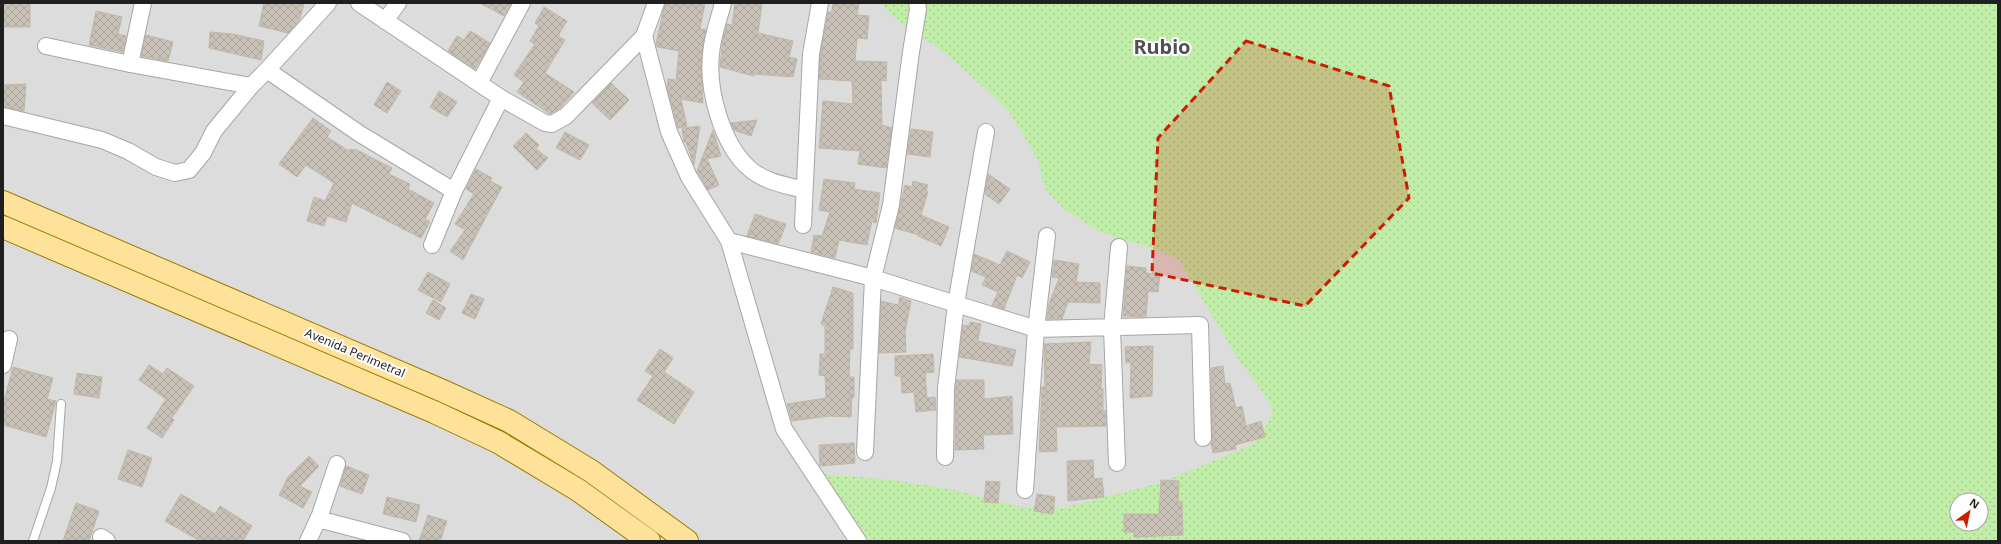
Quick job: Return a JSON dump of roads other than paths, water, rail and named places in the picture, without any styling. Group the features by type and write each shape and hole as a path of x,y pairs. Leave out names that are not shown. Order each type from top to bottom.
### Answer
{"main road":[{"name":"Avenida Perimetral","path":"3,202 443,391 508,421 591,471 687,541"},
{"name":"Avenida Perimetral","path":"3,227 434,412 498,442 578,490 650,541"}],"street":[{"path":"130,64 144,3"},
{"path":"3,116 102,140 128,151 156,167 175,173 189,170 203,153 214,131 251,86 268,70 328,3"},
{"path":"358,3 501,98 545,123 552,124 566,116 644,36 656,3"},
{"path":"385,21 398,3"},
{"path":"479,83 522,3"},
{"path":"723,3 711,52 710,66 714,98 722,127 734,149 750,169 773,182 804,190"},
{"path":"803,225 811,54 820,3"},
{"path":"865,452 873,278 891,205 918,9 917,3"},
{"path":"644,36 669,132 689,177 730,240 784,429 858,541"},
{"path":"46,46 130,64 251,86"},
{"path":"268,70 360,134 454,191"},
{"path":"432,245 454,191 501,98"},
{"path":"945,457 946,388 956,304 986,132"},
{"path":"1025,490 1036,329 1047,236"},
{"path":"730,240 873,278 1036,329 1200,325 1204,438"},
{"path":"1116,463 1112,328 1119,247"},
{"path":"3,365 10,339"},
{"path":"308,541 318,519 337,464"},
{"path":"318,519 402,541"}],"lane":[{"path":"33,541 51,488 57,461 61,404"}],"district":[{"name":"Rubio","path":"1162,47"}]}
